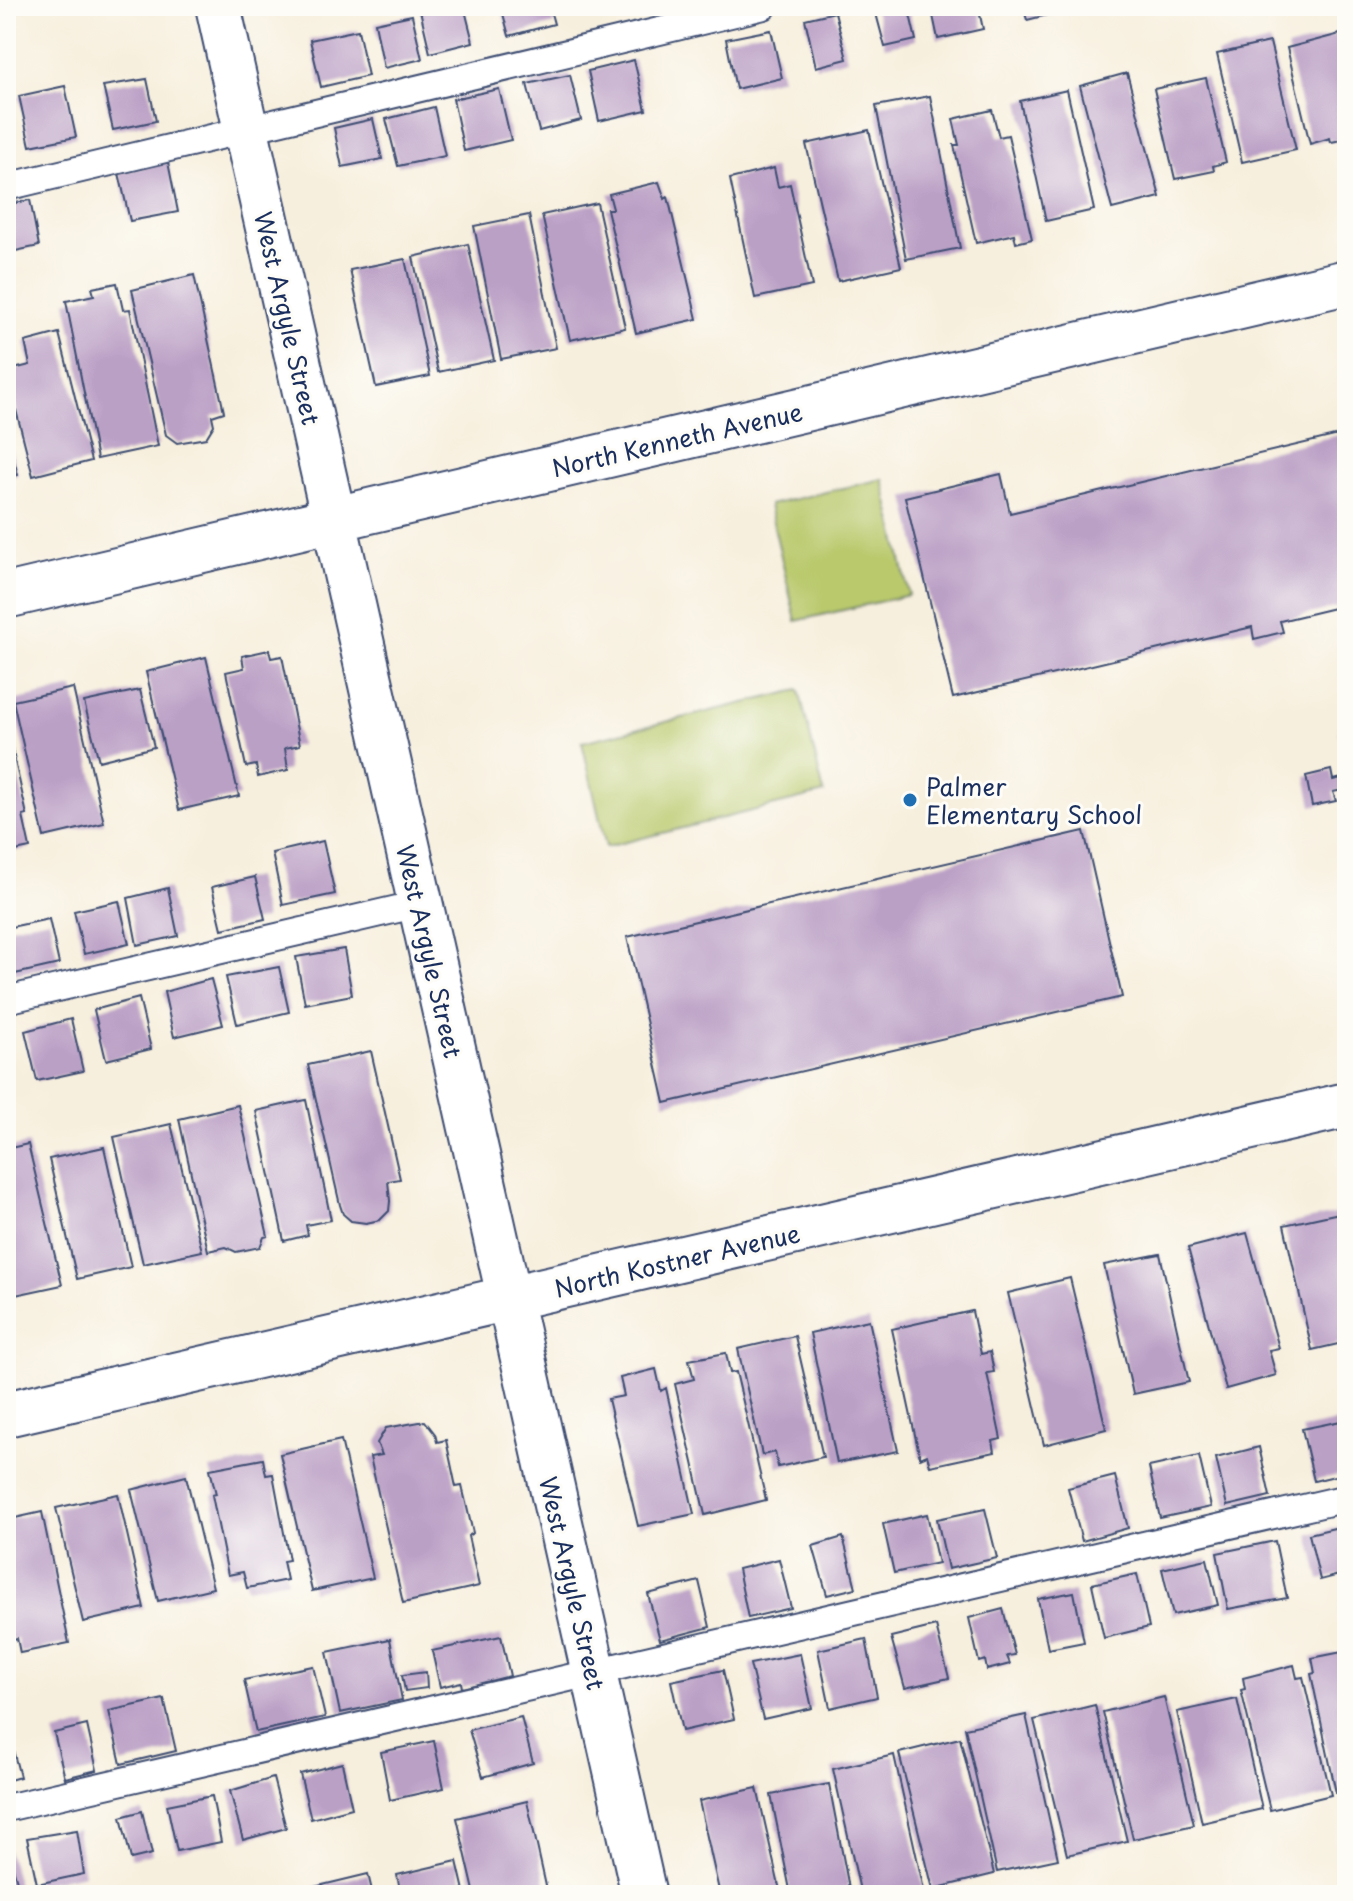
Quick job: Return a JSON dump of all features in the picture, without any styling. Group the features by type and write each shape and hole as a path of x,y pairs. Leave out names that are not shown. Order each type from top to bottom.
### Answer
{"street":[{"name":"West Argyle Street","path":"218,6 644,1895"},
{"name":"North Kenneth Avenue","path":"6,596 1347,282"},
{"name":"North Kostner Avenue","path":"6,1414 1347,1105"}],"lane":[{"path":"6,187 764,6"},
{"path":"6,1000 419,904"},
{"path":"6,1808 1347,1498"}],"green space":[{"path":"883,479 909,595 796,621 769,505"},
{"path":"799,690 824,793 606,847 582,742"}],"building":[{"path":"6,6 33,6 33,7 6,14"},
{"path":"436,6 464,6 473,42 430,53 420,10"},
{"path":"501,6 549,6 554,24 509,36"},
{"path":"576,6 606,6 606,7 578,14"},
{"path":"874,6 908,6 916,40 885,47"},
{"path":"931,6 978,6 983,29 938,39"},
{"path":"1023,6 1054,6 1055,13 1027,20"},
{"path":"835,12 847,59 816,67 805,19"},
{"path":"412,15 422,59 384,68 375,23"},
{"path":"358,30 368,76 321,87 310,40"},
{"path":"771,30 782,78 736,89 726,39"},
{"path":"1340,34 1347,63 1347,139 1331,142 1330,138 1310,144 1287,48"},
{"path":"1270,42 1296,150 1242,162 1217,54"},
{"path":"634,60 646,110 599,121 588,71"},
{"path":"1127,73 1160,197 1112,209 1080,86"},
{"path":"570,75 581,120 539,131 527,84"},
{"path":"1206,78 1226,162 1213,166 1214,171 1175,179 1154,89"},
{"path":"147,79 156,121 113,130 103,86"},
{"path":"65,86 76,137 30,146 19,96"},
{"path":"499,89 511,140 464,151 453,99"},
{"path":"1067,90 1094,210 1046,221 1020,101"},
{"path":"930,96 960,248 906,259 876,106"},
{"path":"434,107 445,156 398,166 386,119"},
{"path":"992,110 999,137 1008,135 1032,239 1016,243 1014,234 976,243 954,145 959,145 953,119"},
{"path":"373,119 382,159 342,167 334,128"},
{"path":"869,130 901,267 838,281 806,144"},
{"path":"168,162 178,212 130,221 119,173"},
{"path":"774,168 778,187 790,184 812,286 755,298 730,179"},
{"path":"659,182 665,199 668,197 697,319 636,333 607,209 613,209 609,194"},
{"path":"30,200 39,246 6,253 6,205"},
{"path":"597,203 625,328 570,340 542,215"},
{"path":"529,215 556,348 501,359 474,226"},
{"path":"468,244 494,360 438,372 413,257"},
{"path":"405,259 430,376 376,387 350,270"},
{"path":"194,275 224,412 212,416 214,425 206,438 177,443 166,435 132,290"},
{"path":"117,283 123,310 130,309 158,446 97,459 66,301 94,295 92,288"},
{"path":"59,333 91,461 33,476 6,371 30,365 25,342"},
{"path":"6,430 18,475 6,478"},
{"path":"1347,433 1347,605 1280,621 1283,632 1254,639 1252,627 953,698 905,497 1001,474 1010,513"},
{"path":"269,650 271,658 282,656 300,745 285,748 288,770 258,777 256,765 246,767 226,672 244,668 242,656"},
{"path":"206,657 239,796 179,810 146,672"},
{"path":"73,688 104,823 44,837 13,701"},
{"path":"140,690 154,747 99,761 84,702"},
{"path":"6,721 27,815 23,816 30,848 6,853"},
{"path":"1347,729 1347,764 1346,765 1338,731"},
{"path":"1331,770 1333,780 1347,777 1347,789 1333,792 1336,801 1312,806 1306,776"},
{"path":"1084,831 1122,997 665,1103 627,937"},
{"path":"323,841 335,894 283,905 272,853"},
{"path":"255,877 265,919 222,929 212,887"},
{"path":"168,888 178,936 137,945 128,898"},
{"path":"119,901 129,944 84,954 74,911"},
{"path":"49,919 59,964 15,974 6,928"},
{"path":"344,949 352,995 305,1004 296,957"},
{"path":"279,967 289,1012 237,1024 226,977"},
{"path":"211,979 223,1025 174,1037 164,992"},
{"path":"139,998 151,1049 106,1060 94,1010"},
{"path":"71,1019 83,1071 37,1081 25,1031"},
{"path":"371,1051 400,1179 388,1181 389,1211 380,1220 366,1223 351,1221 343,1214 308,1065"},
{"path":"306,1100 331,1220 306,1225 308,1235 284,1241 256,1111"},
{"path":"238,1105 268,1236 264,1237 260,1247 236,1252 226,1247 208,1251 179,1119"},
{"path":"171,1124 202,1251 143,1264 114,1137"},
{"path":"28,1144 62,1285 6,1297 6,1149"},
{"path":"104,1147 131,1267 77,1279 49,1159"},
{"path":"1344,1212 1347,1226 1347,1342 1312,1350 1284,1225"},
{"path":"1247,1233 1279,1348 1269,1350 1276,1375 1226,1389 1188,1248"},
{"path":"1160,1254 1189,1382 1133,1394 1104,1265"},
{"path":"1070,1278 1106,1429 1044,1445 1008,1293"},
{"path":"972,1311 981,1354 990,1352 994,1372 987,1373 1001,1439 993,1441 995,1452 930,1466 927,1455 920,1458 892,1329"},
{"path":"869,1320 898,1451 837,1463 810,1333"},
{"path":"795,1336 823,1457 778,1467 775,1452 762,1455 738,1349"},
{"path":"726,1353 730,1373 736,1372 766,1500 705,1515 675,1384 694,1379 689,1360"},
{"path":"656,1369 661,1391 666,1388 694,1514 638,1526 608,1399 624,1396 620,1378"},
{"path":"425,1421 437,1442 446,1440 456,1487 462,1486 473,1533 468,1536 479,1586 403,1603 370,1457 382,1455 377,1443 386,1428"},
{"path":"1341,1421 1347,1473 1314,1481 1302,1429"},
{"path":"341,1440 373,1578 312,1591 280,1454"},
{"path":"1259,1447 1270,1496 1227,1506 1216,1458"},
{"path":"1199,1456 1211,1507 1160,1518 1149,1467"},
{"path":"263,1459 266,1475 273,1474 289,1560 283,1561 287,1580 247,1588 243,1572 228,1575 210,1469"},
{"path":"186,1476 213,1588 158,1601 131,1490"},
{"path":"1115,1476 1128,1528 1082,1541 1068,1488"},
{"path":"118,1494 144,1608 83,1622 56,1508"},
{"path":"985,1509 997,1558 948,1569 937,1519"},
{"path":"42,1512 69,1643 20,1653 17,1638 6,1641 6,1520"},
{"path":"927,1514 938,1563 894,1573 883,1524"},
{"path":"1343,1526 1347,1542 1347,1573 1320,1580 1309,1534"},
{"path":"843,1537 856,1588 827,1595 813,1546"},
{"path":"1275,1541 1287,1598 1228,1609 1217,1553"},
{"path":"779,1559 791,1608 748,1618 738,1569"},
{"path":"1207,1559 1218,1605 1173,1615 1162,1569"},
{"path":"1137,1574 1149,1627 1104,1638 1092,1584"},
{"path":"699,1581 710,1627 660,1640 648,1594"},
{"path":"1074,1592 1084,1642 1048,1649 1038,1599"},
{"path":"1003,1609 1015,1655 1007,1656 1010,1664 987,1670 985,1660 979,1662 969,1618"},
{"path":"936,1626 949,1678 905,1688 891,1637"},
{"path":"501,1636 510,1676 462,1688 461,1682 440,1687 432,1651"},
{"path":"390,1639 402,1700 340,1713 327,1652"},
{"path":"866,1639 877,1697 830,1708 818,1650"},
{"path":"1347,1651 1347,1791 1336,1793 1311,1674 1315,1673 1312,1658"},
{"path":"800,1654 812,1708 763,1719 750,1664"},
{"path":"1294,1665 1297,1678 1303,1677 1331,1795 1270,1810 1241,1690 1245,1689 1243,1678"},
{"path":"313,1666 325,1717 256,1732 244,1680"},
{"path":"723,1670 734,1719 682,1731 671,1681"},
{"path":"426,1672 427,1688 405,1691 402,1675"},
{"path":"1164,1697 1194,1825 1133,1839 1103,1712"},
{"path":"164,1699 176,1751 121,1764 109,1711"},
{"path":"1237,1699 1262,1809 1202,1823 1177,1712"},
{"path":"1095,1705 1127,1841 1067,1855 1034,1720"},
{"path":"1026,1715 1058,1859 997,1872 965,1728"},
{"path":"521,1717 533,1763 483,1777 469,1730"},
{"path":"6,1723 20,1777 6,1781"},
{"path":"87,1725 97,1770 65,1778 54,1733"},
{"path":"960,1738 994,1874 933,1889 899,1753"},
{"path":"434,1741 444,1788 390,1800 381,1752"},
{"path":"894,1755 924,1890 900,1895 861,1895 833,1769"},
{"path":"342,1763 352,1808 311,1819 300,1774"},
{"path":"273,1778 286,1828 243,1840 230,1791"},
{"path":"829,1784 849,1888 813,1895 791,1895 771,1795"},
{"path":"757,1788 781,1895 720,1895 699,1801"},
{"path":"212,1796 221,1842 177,1851 167,1805"},
{"path":"527,1801 548,1895 475,1895 457,1818"},
{"path":"142,1811 152,1854 131,1859 121,1817"},
{"path":"77,1830 84,1874 37,1884 27,1838"},
{"path":"6,1844 20,1892 8,1895 6,1895"},
{"path":"457,1861 465,1895 401,1895 397,1875"},
{"path":"368,1874 373,1895 311,1895 310,1888"}],"place":[{"name":"Palmer Elementary School","path":"910,800"}]}
